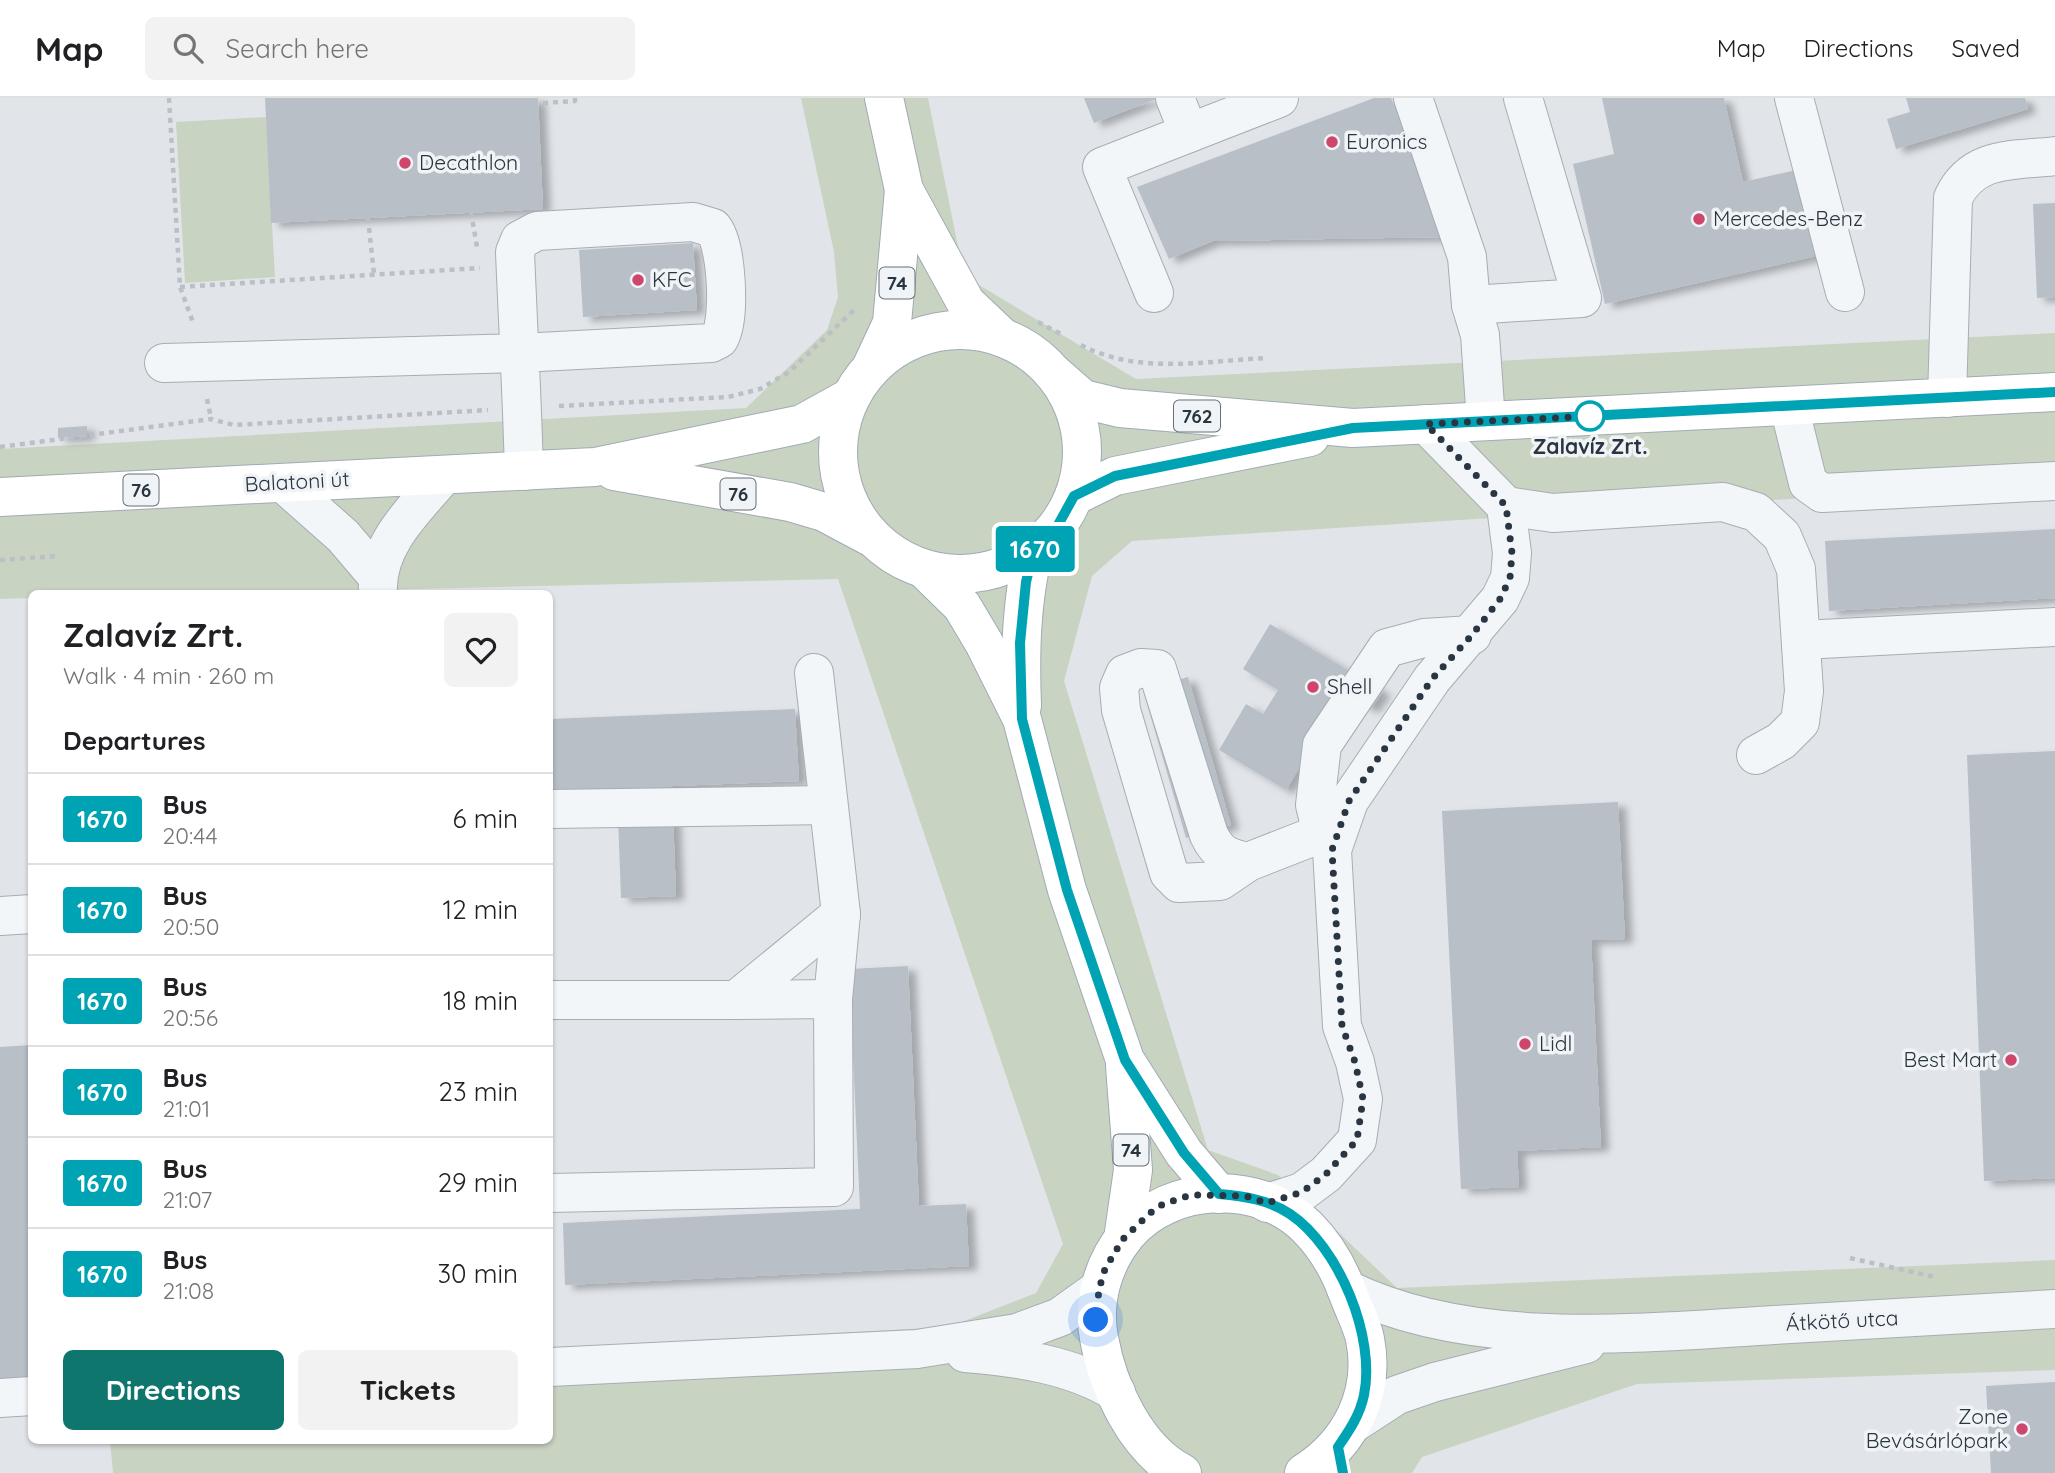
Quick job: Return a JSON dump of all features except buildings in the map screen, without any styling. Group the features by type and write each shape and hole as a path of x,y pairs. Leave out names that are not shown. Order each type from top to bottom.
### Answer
{"main road":[{"name":"74","path":"884,98 904,190 966,303 1003,338 1029,352 1052,372 1065,390 1080,431 1081,463 1074,496 1058,525 1034,549 1015,561 981,572 947,574 906,562 874,540 860,523 841,482 838,439 860,384 892,323 904,190"},
{"name":"74","path":"860,384 884,357 921,337 962,331 1003,338"},
{"name":"762","path":"1052,372 1083,399 1120,408 1353,428 2055,392"},
{"name":"76","path":"595,467 802,424 860,384"},
{"name":"762","path":"1074,496 1115,476 1353,428"},
{"name":"76","path":"595,467 790,502 824,512 874,540"},
{"name":"Balatoni út","path":"0,497 595,467"},
{"name":"74","path":"1022,719 1020,643 1026,582 1034,549"},
{"name":"74","path":"924,569 961,606 984,643 1022,719 1067,890 1125,1060 1184,1153 1219,1194"},
{"name":"74","path":"1123,1239 1133,1170 1125,1060"},
{"name":"74","path":"1182,1473 1150,1448 1116,1392 1096,1320 1099,1289 1105,1269 1123,1239 1138,1221 1163,1204 1191,1195 1246,1196 1267,1203 1288,1213 1307,1227 1328,1253 1346,1289 1365,1338 1364,1395 1345,1448"},
{"path":"1304,1473 1345,1448"}],"street":[{"path":"1175,98 1189,133"},
{"path":"1154,293 1102,167 1279,98"},
{"path":"1413,98 1467,257 1471,305 1480,335 1486,421"},
{"path":"1471,305 1582,298 1523,98"},
{"path":"1794,98 1845,292"},
{"path":"1947,398 1953,198 1961,180 1985,164 2055,156"},
{"path":"164,363 520,353 710,343 719,339 726,322 722,243 713,228 693,222 529,234 516,245 515,252 520,353 524,471"},
{"path":"1789,406 1808,483 1822,494 2055,481"},
{"path":"1248,862 1226,857 1215,848 1157,669 1141,667 1125,674 1119,688 1121,710 1169,873 1179,883 1220,881 1248,862 1327,842 1349,801 1432,679 1500,599 1510,578 1512,553 1506,506 1426,424"},
{"path":"377,584 398,528 444,475"},
{"path":"283,483 343,536 377,584"},
{"path":"1506,506 1553,513 1723,502 1756,512 1782,536 1796,569 1804,691 1800,722 1781,741 1756,755"},
{"path":"1802,640 2055,627"},
{"path":"1267,1203 1302,1192 1326,1174 1357,1140 1363,1099 1355,1062 1342,1026 1327,842 1315,805 1322,745 1387,648 1424,638 1472,635"},
{"path":"553,1193 834,1187 833,999 841,914 814,673"},
{"path":"553,808 828,805"},
{"path":"0,916 28,914"},
{"path":"736,1000 841,914"},
{"path":"553,1000 833,999"},
{"path":"553,1367 917,1349 1017,1333 1060,1317 1099,1289"},
{"name":"Átkötő utca","path":"1346,1289 1376,1303 1431,1320 1482,1328 1629,1334 2055,1309"},
{"name":"Átkötő utca","path":"1345,1448 1397,1395 1435,1382 1629,1334"},
{"path":"917,1349 989,1355 1042,1364 1092,1378 1116,1392"},
{"path":"0,1398 28,1396"}],"path":[{"path":"169,98 180,288 481,268 471,212"},
{"path":"543,103 575,101 575,98"},
{"path":"368,218 374,274"},
{"path":"0,560 58,556"},
{"path":"1850,1258 1940,1278"}],"green space":[{"path":"801,98 928,98 964,276 1136,379 2055,333 2055,482 1132,541 1092,576 1064,681 1208,1150 1278,1175 1397,1288 2055,1260 2055,1370 1637,1384 1422,1457 1412,1473 113,1473 110,1444 553,1444 553,1348 949,1327 1036,1293 1063,1244 838,579 370,590 28,590 28,598 0,599 0,449 746,408 827,330 838,297 834,252"},
{"path":"266,117 275,277 185,283 176,122"}],"bus line":[{"name":"1670","path":"1343,1473 1338,1447 1354,1423 1364,1395 1367,1371 1365,1338 1346,1289 1328,1253 1307,1227 1288,1213 1267,1203 1246,1196 1219,1194 1184,1153 1125,1060 1067,890 1022,719 1020,643 1026,582 1034,549 1058,525 1074,496 1115,476 1353,428 2055,392"}],"place":[{"name":"Euronics","path":"1332,142"},
{"name":"Decathlon","path":"405,163"},
{"name":"Mercedes-Benz","path":"1699,219"},
{"name":"KFC","path":"638,280"},
{"name":"Zalavíz Zrt.","path":"1590,416"},
{"name":"Shell","path":"1313,687"},
{"name":"Lidl","path":"1525,1044"},
{"name":"Best Mart","path":"2011,1060"},
{"name":"Zone Bevásárlópark","path":"2022,1429"}],"route":[{"path":"1096,1320 1099,1289 1105,1269 1123,1239 1138,1221 1163,1204 1191,1195 1246,1196 1267,1203 1302,1192 1326,1174 1357,1140 1363,1099 1355,1062 1342,1026 1337,978 1332,850 1349,801 1432,679 1500,599 1510,578 1512,553 1506,506 1426,424 1596,416 1590,416"}]}
